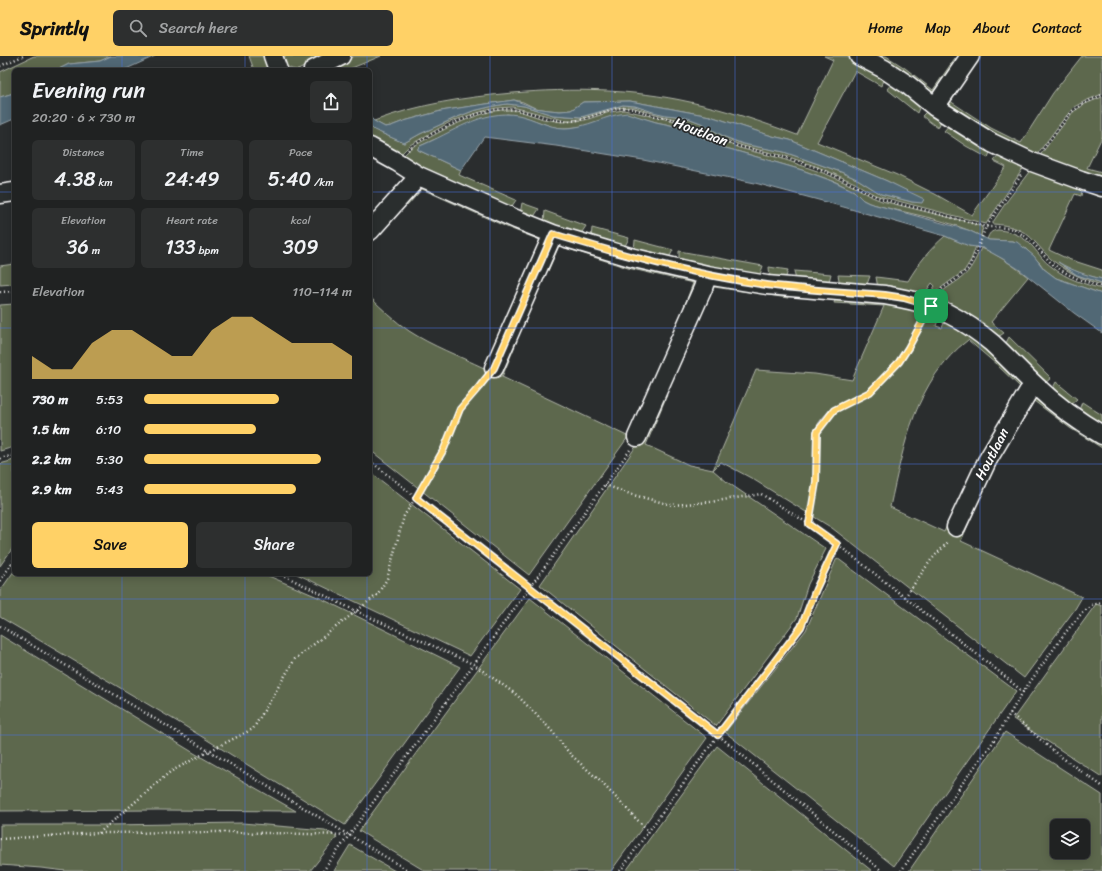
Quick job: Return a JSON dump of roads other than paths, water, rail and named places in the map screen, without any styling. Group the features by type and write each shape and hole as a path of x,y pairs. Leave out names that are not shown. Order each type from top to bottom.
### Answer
{"street":[{"path":"273,56 277,68"},
{"path":"317,68 341,56"},
{"path":"859,56 884,69 908,85 935,107 992,144 1032,162 1102,187"},
{"path":"935,107 970,56"},
{"path":"372,148 419,176 481,204 553,234 630,257 707,274 767,285 885,295 904,298 931,306 946,312 975,330 992,343 1035,386 1055,403 1074,418 1102,435"},
{"path":"372,229 419,176"},
{"path":"0,194 12,192"},
{"path":"494,368 553,234"},
{"path":"637,437 703,288 707,274"},
{"name":"Houtlaan","path":"956,527 987,461 1028,392 1035,386"}],"water":[{"path":"111,56 155,56 128,68 61,68 69,64 100,61"},
{"path":"12,94 12,120 0,125 0,97"},
{"path":"514,100 535,108 560,111 571,110 583,102 630,101 710,116 772,136 790,140 887,181 924,199 922,203 912,202 881,194 859,180 841,172 784,152 743,144 725,137 701,123 685,117 666,115 635,106 623,105 581,117 553,115 524,106 507,104 494,106 473,111 455,118 404,143 372,128 372,119 385,127 441,111"},
{"path":"627,113 656,122 684,128 722,147 802,170 835,182 854,191 863,200 869,203 968,230 989,240 1017,242 1034,256 1044,269 1056,278 1102,294 1102,333 1020,270 983,248 969,246 945,236 755,183 643,160 556,146 484,137 461,170 418,150 420,146 468,123 492,115 518,115 547,125 565,128 581,126 611,116"},
{"path":"1058,262 1069,268 1102,279 1102,283 1077,275"}]}
